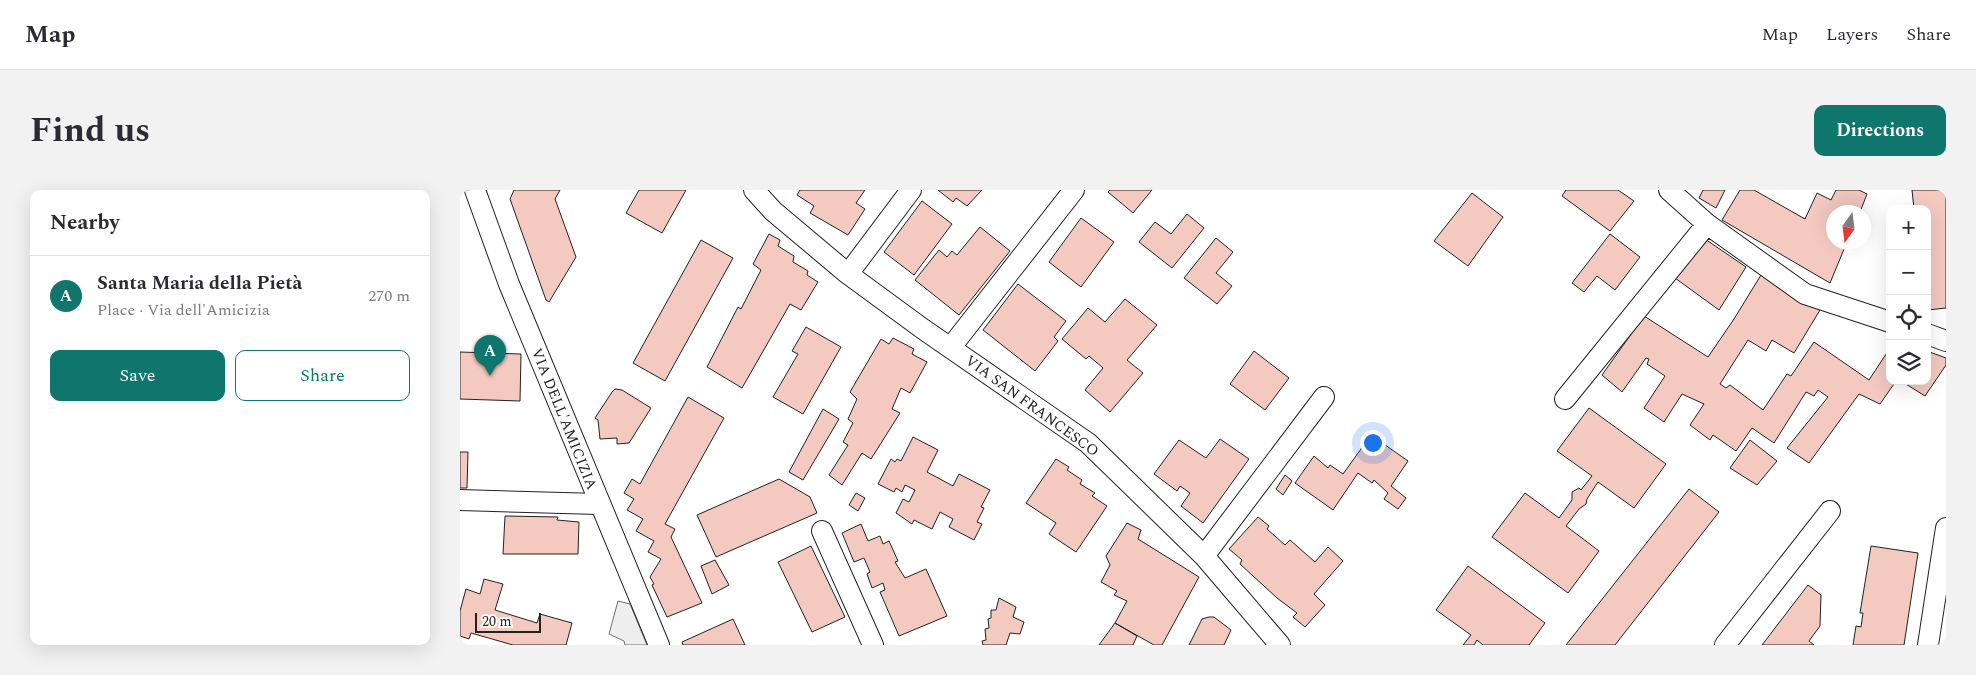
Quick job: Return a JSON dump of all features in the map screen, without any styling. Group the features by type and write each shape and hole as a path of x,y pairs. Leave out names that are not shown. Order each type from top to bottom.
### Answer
{"street":[{"name":"VIA DELL'AMICIZIA","path":"475,190 509,284 659,645"},
{"path":"848,274 911,190"},
{"path":"951,347 1074,190"},
{"path":"1669,190 1707,224 1805,294 1886,321"},
{"name":"VIA SAN FRANCESCO","path":"764,194 773,211 848,274 1088,443 1204,556 1280,645"},
{"path":"1565,399 1707,224"},
{"path":"1931,335 1946,341"},
{"path":"1204,556 1324,397"},
{"path":"460,500 599,504"},
{"path":"1725,645 1830,511"},
{"path":"1928,645 1946,528"},
{"path":"822,531 873,645"}],"shaded area":[{"path":"618,601 630,604 647,645 625,645 624,641 609,634"}],"building":[{"path":"514,190 560,190 555,199 576,257 549,302 546,300 510,199"},
{"path":"639,190 686,190 662,233 626,213"},
{"path":"800,190 865,190 856,203 865,209 848,235 810,213 814,206 797,195"},
{"path":"938,190 982,190 967,206 956,198 953,202"},
{"path":"1110,190 1152,190 1133,213 1108,192"},
{"path":"1566,190 1618,190 1634,201 1610,231 1562,196"},
{"path":"1703,190 1725,190 1716,208 1699,198"},
{"path":"1740,190 1754,190 1805,219 1817,193 1831,200 1836,190 1859,190 1867,194 1863,205 1826,205 1826,250 1844,250 1830,283 1722,220"},
{"path":"1912,190 1946,190 1946,308 1931,310 1931,205 1914,205"},
{"path":"1472,193 1503,217 1468,266 1434,241"},
{"path":"922,201 952,224 914,275 884,252"},
{"path":"1187,214 1204,228 1172,268 1139,242 1155,222 1171,234"},
{"path":"1081,218 1114,242 1081,287 1049,262"},
{"path":"980,227 1010,251 959,315 915,280 939,250 947,257 952,251 957,255"},
{"path":"769,234 780,240 778,246 794,256 793,262 808,271 807,275 818,282 801,310 790,304 742,388 707,367 738,307 741,309 761,270 753,264"},
{"path":"1610,234 1640,257 1615,290 1597,276 1584,292 1572,283"},
{"path":"1216,238 1233,252 1216,273 1232,286 1217,304 1184,278"},
{"path":"1705,239 1746,267 1719,310 1675,278"},
{"path":"701,240 733,258 665,381 633,363"},
{"path":"1761,275 1820,310 1794,353 1772,340 1766,351 1748,340 1720,384 1726,388 1730,385 1763,410 1787,374 1791,376 1814,342 1869,380 1886,354 1886,385 1893,385 1880,404 1859,394 1809,463 1787,448 1828,397 1818,390 1814,396 1806,392 1774,443 1752,428 1736,451 1713,435 1710,440 1690,425 1704,404 1682,394 1664,422 1644,408 1665,376 1647,364 1649,359 1646,358 1622,392 1602,375 1644,316 1708,357"},
{"path":"1018,284 1066,321 1054,337 1058,341 1035,371 983,330"},
{"path":"1125,299 1157,325 1127,360 1143,373 1110,412 1085,390 1103,368 1089,356 1086,359 1062,339 1088,308 1105,322"},
{"path":"806,327 841,347 803,414 773,397 798,354 792,351"},
{"path":"893,338 914,349 912,354 927,362 910,393 901,388 892,409 900,413 871,459 862,453 842,485 829,475 848,445 843,442 853,423 848,419 857,399 850,392 881,339 889,344"},
{"path":"1254,351 1289,378 1265,410 1230,384"},
{"path":"460,352 521,354 520,401 460,399"},
{"path":"1931,352 1946,358 1946,365 1925,396 1907,385 1931,385"},
{"path":"615,389 622,390 651,408 629,443 617,444 617,438 600,439 598,420 595,418"},
{"path":"688,397 724,418 665,524 675,529 671,537 702,603 667,617 650,577 661,559 648,552 654,541 636,531 643,519 627,510 634,499 624,493 632,479 640,484"},
{"path":"1589,408 1666,464 1634,508 1598,482 1587,499 1586,504 1579,509 1566,526 1599,551 1568,593 1492,537 1525,493 1559,518 1572,500 1572,492 1579,488 1581,490 1592,476 1557,451"},
{"path":"823,409 839,419 803,480 789,472"},
{"path":"1371,435 1408,461 1391,486 1406,498 1398,509 1384,499 1388,493 1374,480 1372,483 1358,473 1333,510 1295,483 1314,456 1328,468 1330,465 1343,474"},
{"path":"913,437 938,450 927,472 953,486 959,474 990,490 981,507 984,508 977,522 982,524 974,540 949,527 953,519 940,512 932,529 914,520 912,524 896,513 903,499 909,502 915,490 905,485 902,492 896,488 894,492 878,484 891,459 895,462 897,459 901,461"},
{"path":"1220,439 1249,459 1203,523 1181,506 1190,493 1180,486 1177,491 1154,474 1179,440 1206,458"},
{"path":"1750,440 1777,461 1757,485 1730,468"},
{"path":"460,452 468,452 467,488 460,488"},
{"path":"1056,459 1069,467 1067,470 1082,480 1080,484 1095,493 1092,496 1107,506 1076,552 1049,534 1056,523 1026,503"},
{"path":"1285,475 1292,481 1283,495 1276,489"},
{"path":"779,479 810,497 817,513 716,557 697,515"},
{"path":"1689,489 1719,512 1615,645 1566,645"},
{"path":"856,493 865,498 858,511 849,505"},
{"path":"505,516 558,517 557,520 579,522 578,554 503,554"},
{"path":"1258,517 1269,526 1267,529 1285,545 1290,540 1315,562 1328,547 1343,561 1314,594 1325,605 1305,627 1293,617 1297,613 1277,598 1240,564 1242,560 1229,549"},
{"path":"1127,523 1141,530 1138,539 1199,577 1162,645 1154,645 1115,623 1127,601 1114,595 1117,591 1101,582 1110,565 1106,556"},
{"path":"861,524 868,541 880,536 883,544 889,541 898,561 895,562 905,578 926,569 947,616 899,636 880,592 885,590 883,583 872,588 867,574 870,572 864,558 854,562 842,533"},
{"path":"811,546 845,617 812,632 778,562"},
{"path":"1871,546 1918,553 1904,645 1853,645 1856,626 1861,627 1863,613 1860,613"},
{"path":"715,560 729,585 712,594 701,566"},
{"path":"1468,566 1545,623 1529,645 1483,645 1477,640 1474,645 1463,645 1471,635 1436,610"},
{"path":"484,579 503,584 495,610 537,623 540,614 572,623 566,645 513,645 471,633 469,639 460,636 460,611 466,589 480,594"},
{"path":"1808,585 1821,595 1820,626 1809,641 1814,645 1762,645"},
{"path":"999,598 1016,607 1013,617 1024,622 1020,634 1010,633 1006,645 983,645 982,641 986,640 985,629 989,628 988,619 991,618 991,610 996,610"},
{"path":"1214,617 1231,630 1224,645 1189,645 1202,619"},
{"path":"733,619 745,645 683,645 682,642"},
{"path":"1115,623 1137,636 1133,645 1099,645"}],"place":[{"name":"Santa Maria della Pietà","path":"490,376"}]}
